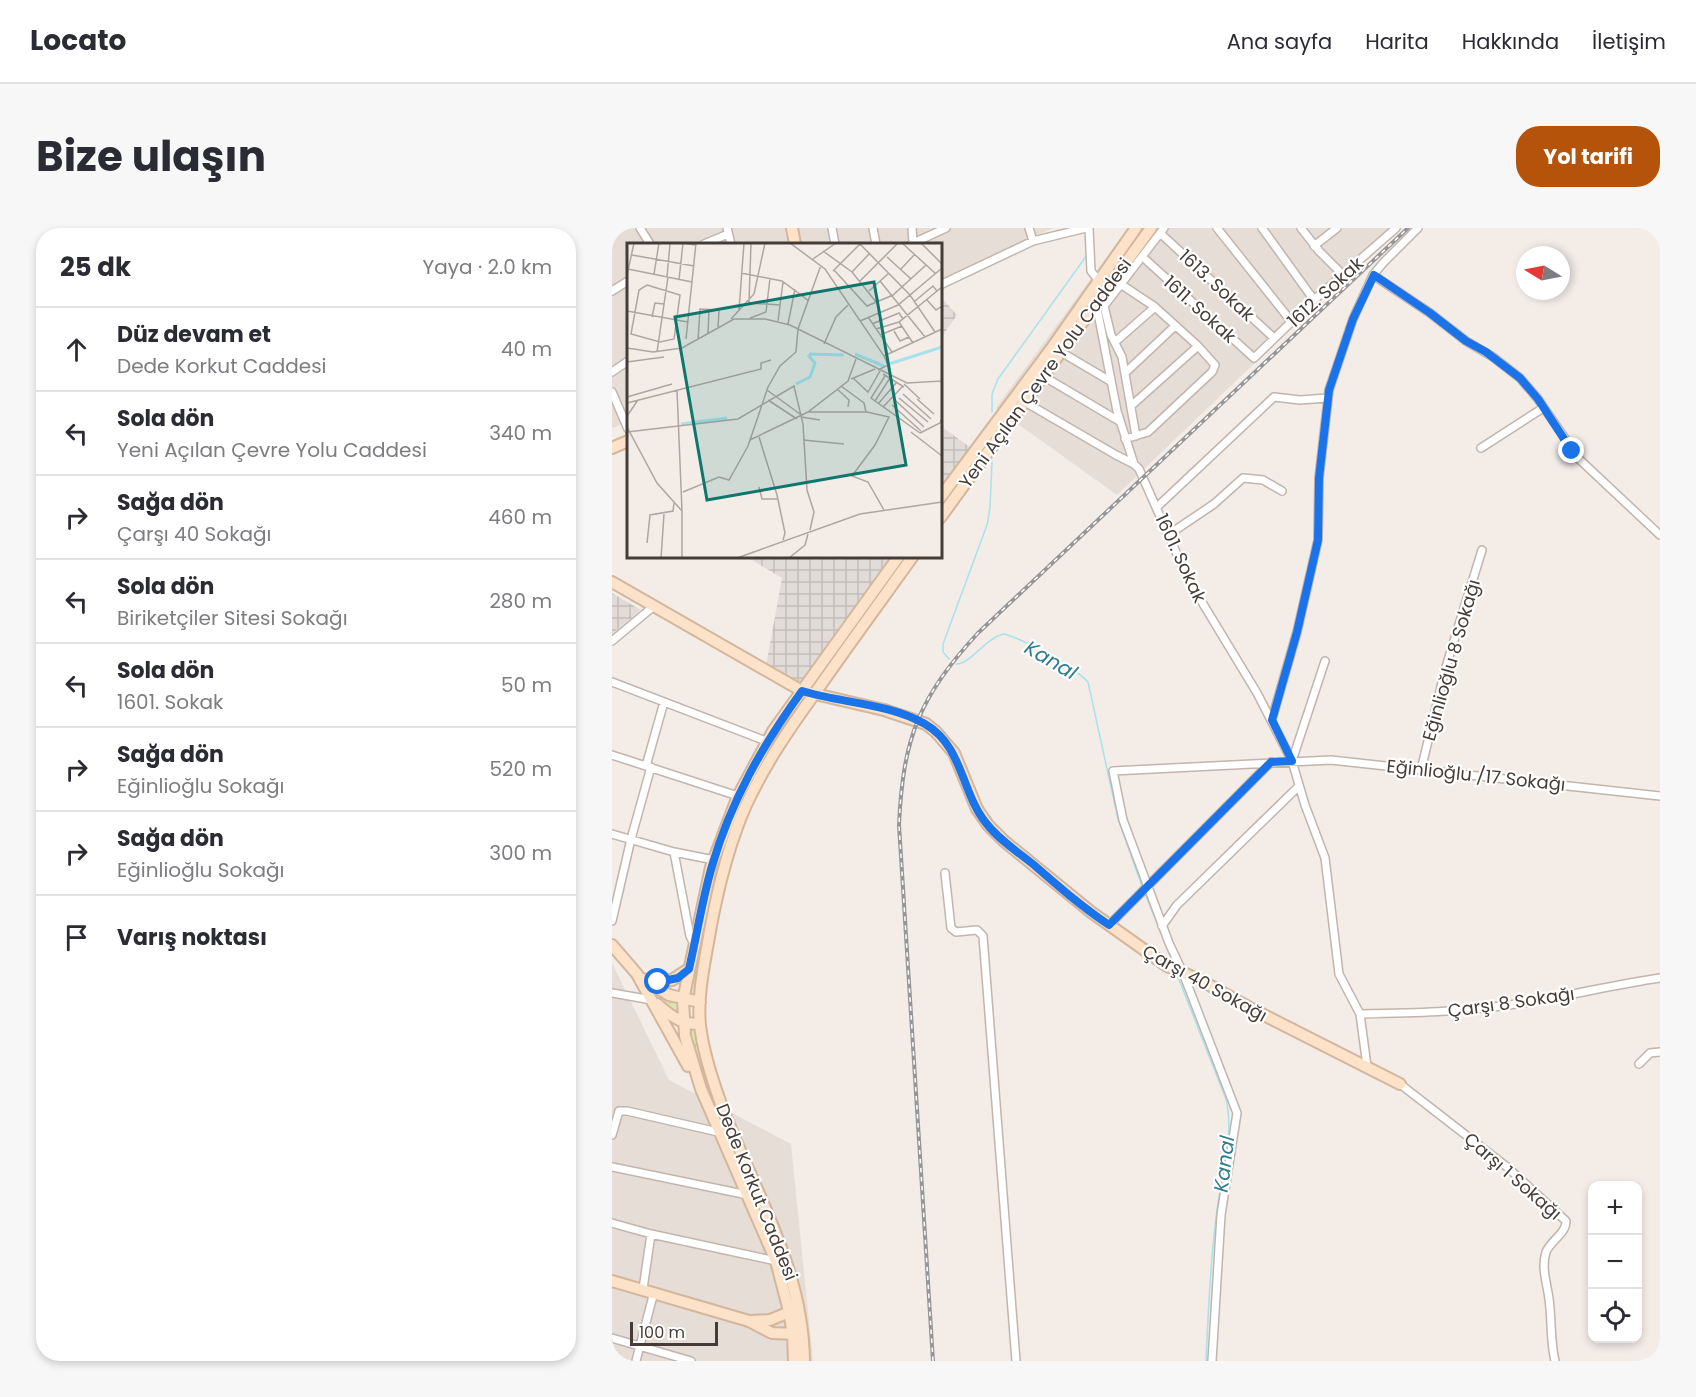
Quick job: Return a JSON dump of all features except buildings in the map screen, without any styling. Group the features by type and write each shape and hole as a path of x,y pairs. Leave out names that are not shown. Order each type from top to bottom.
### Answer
{"main road":[{"path":"792,228 795,243"},
{"name":"Yeni Açılan Çevre Yolu Caddesi","path":"942,515 1060,352 1100,304 1136,228"},
{"name":"Yeni Açılan Çevre Yolu Caddesi","path":"942,495 1110,283 1158,230"},
{"path":"612,448 627,441"},
{"path":"683,1000 714,860 738,796 766,741 903,558"},
{"path":"700,1002 718,888 739,822 773,753 903,558"},
{"name":"Çarşı 40 Sokağı","path":"612,582 802,691 907,716 926,724 954,753 977,809 988,825 1082,906 1163,963 1400,1084"},
{"name":"Dede Korkut Caddesi","path":"612,945 647,982 669,995 700,1002 700,1024 705,1052 719,1097 781,1242 795,1287 794,1310"},
{"path":"647,982 672,980 689,969"},
{"name":"Dede Korkut Caddesi","path":"637,974 700,1089"},
{"name":"Dede Korkut Caddesi","path":"652,1000 674,1019 684,1023"},
{"name":"Dede Korkut Caddesi","path":"683,1000 687,1047 700,1089 749,1195 776,1261 794,1310 804,1361"},
{"path":"684,1023 700,1024"},
{"path":"612,1281 749,1321 772,1333 798,1334"},
{"path":"749,1321 770,1320 794,1310"},
{"name":"Dede Korkut Caddesi","path":"794,1361 798,1334"}],"street":[{"path":"640,228 649,243"},
{"path":"832,228 835,243"},
{"path":"873,228 876,243"},
{"path":"914,243 946,228"},
{"path":"1029,228 1033,242"},
{"path":"942,284 1033,242 1088,228 1092,274 1155,307 1214,363 1212,372 1148,432 1125,439"},
{"path":"1217,228 1291,321"},
{"path":"1262,228 1314,300"},
{"path":"1300,228 1314,246 1343,274"},
{"path":"1314,246 1337,228"},
{"name":"1612. Sokak","path":"1254,358 1291,321 1396,228"},
{"path":"1272,720 1297,632 1318,540 1319,478 1331,379 1353,319 1374,275 1418,228"},
{"name":"1613. Sokak","path":"1158,230 1274,338"},
{"path":"706,243 728,231"},
{"name":"1611. Sokak","path":"1146,260 1254,358"},
{"path":"1374,275 1520,378 1579,459 1660,534"},
{"path":"612,291 627,283"},
{"path":"1100,304 1120,352 1136,436"},
{"name":"1601. Sokak","path":"1100,304 1110,381 1119,421 1134,464 1143,477 1198,597 1272,720 1292,761 1326,863 1340,974 1360,1014 1367,1066"},
{"path":"1114,342 1155,307"},
{"path":"1125,373 1175,326"},
{"path":"1131,406 1198,346"},
{"path":"1060,352 1110,381"},
{"path":"612,371 627,362"},
{"path":"1043,376 1119,421"},
{"path":"612,392 627,427"},
{"path":"1156,507 1274,398 1300,400 1327,398"},
{"path":"1025,402 1134,464"},
{"path":"1480,447 1543,408"},
{"path":"1168,535 1214,504 1243,478 1263,480 1282,491"},
{"name":"Eğinlioğlu 8 Sokağı","path":"1420,770 1445,670 1482,550"},
{"path":"612,641 654,606"},
{"path":"1292,761 1325,662"},
{"path":"612,682 766,741"},
{"path":"612,921 664,702"},
{"path":"612,755 738,796"},
{"name":"Eğinlioğlu /17 Sokağı","path":"1148,887 1120,810 1113,771 1332,760 1660,796"},
{"path":"1109,925 1271,762"},
{"path":"1162,926 1177,905 1299,786"},
{"path":"612,834 674,852 714,860"},
{"path":"674,852 690,936 695,946"},
{"path":"945,873 951,928 956,932 978,930 983,936 1016,1361"},
{"path":"1148,887 1162,926 1184,973 1237,1113 1221,1215 1212,1361"},
{"name":"Çarşı 8 Sokağı","path":"1360,1014 1481,1009 1660,978"},
{"path":"612,993 652,1000"},
{"path":"1639,1064 1650,1053 1660,1052"},
{"name":"Çarşı 1 Sokağı","path":"1400,1084 1507,1167 1566,1221 1565,1229 1547,1250 1544,1264 1550,1299 1554,1361"},
{"path":"612,1136 619,1111 718,1132"},
{"path":"612,1167 749,1195"},
{"path":"612,1223 651,1234 776,1261"},
{"path":"643,1289 651,1234"},
{"path":"636,1361 654,1292"},
{"path":"612,1338 691,1361"}],"shaded area":[{"path":"612,228 1053,228 942,280 942,243 627,243 627,422 612,428"},
{"path":"1128,228 1402,228 1293,326 1117,495 996,408"},
{"path":"942,298 957,315 942,337"},
{"path":"942,427 971,448 942,488"},
{"path":"749,558 891,558 800,684 766,666 782,578"},
{"path":"612,593 641,610 612,634"},
{"path":"612,963 669,1080 791,1144 813,1361 612,1361"}],"green space":[{"path":"900,562 903,564 810,692 808,690"},
{"path":"803,696 806,699 744,799 695,997 688,995 710,890 730,827 763,759"},
{"path":"647,985 678,1002 678,1016"},
{"path":"690,1029 695,1030 715,1103 742,1161 777,1250 707,1093"}],"waterway":[{"name":"Kanal","path":"992,412 992,394 998,379 1087,255"},
{"name":"Kanal","path":"949,659 943,652 943,644 987,525 992,462"},
{"name":"Kanal","path":"956,664 967,660 991,640 1004,634 1048,654 1088,682 1118,819 1142,886"},
{"name":"Kanal","path":"1146,896 1173,963"},
{"name":"Kanal","path":"1178,977 1226,1099 1228,1114 1228,1144 1212,1253 1206,1361"}],"railway":[{"path":"933,1361 899,825 905,767 918,720 941,678 978,633 1408,228"}],"route":[{"path":"658,982 678,978 689,969 711,867 723,831 766,741 802,691 907,716 920,721 936,732 954,753 973,801 988,825 1082,906 1109,925 1271,762 1292,761 1272,720 1304,606 1318,540 1319,478 1331,379 1353,319 1374,275 1520,378 1538,399 1572,451"}]}
